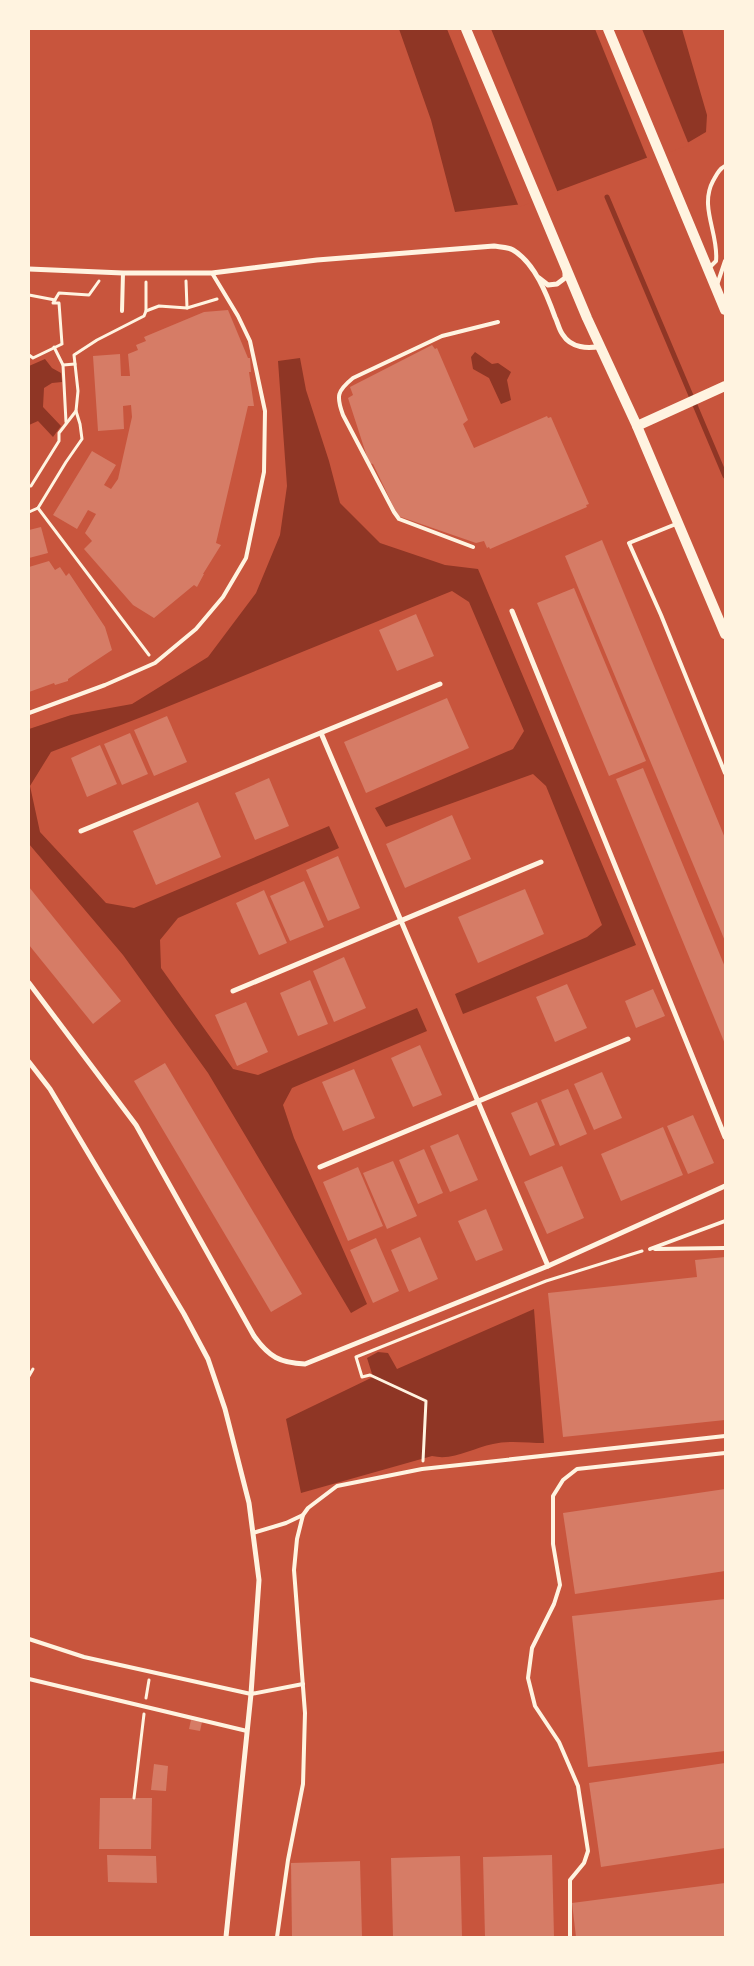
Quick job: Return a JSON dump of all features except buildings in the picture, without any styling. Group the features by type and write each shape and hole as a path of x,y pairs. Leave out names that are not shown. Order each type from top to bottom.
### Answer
{"main road":[{"path":"466,29 565,265 637,426 725,634"},
{"path":"608,29 725,310"},
{"path":"637,426 725,386"}],"street":[{"path":"29,270 212,273 317,260 494,246 512,250 523,259 537,276 543,286 563,336 573,345 592,348 601,346"},
{"path":"537,276 548,285 557,284 565,278 565,265"},
{"path":"512,611 725,1137"},
{"path":"81,831 440,684"},
{"path":"321,733 548,1266"},
{"path":"233,991 540,862"},
{"path":"29,983 136,1125 254,1336 263,1348 276,1358 288,1363 305,1364 548,1266 725,1186"},
{"path":"320,1167 478,1103 628,1039"},
{"path":"29,1062 50,1088 184,1314 208,1360 225,1408 249,1503 259,1580 251,1694 226,1937"}],"lane":[{"path":"707,269 716,261 717,250 708,207 708,189 720,169 725,166"},
{"path":"716,289 725,261"},
{"path":"122,311 123,273"},
{"path":"29,713 106,685 155,662 196,629 223,597 246,558 264,472 264,411 250,341 238,316 212,273"},
{"path":"473,546 399,519 343,416 339,404 339,394 342,387 353,378 442,336 498,322"},
{"path":"678,523 629,543 725,774"},
{"path":"650,1249 725,1221"},
{"path":"650,1249 725,1248"},
{"path":"253,1533 286,1523 303,1515 315,1502 337,1486 422,1469 725,1436"},
{"path":"570,1937 570,1880 584,1863 588,1851 578,1786 559,1742 535,1706 528,1678 532,1648 554,1604 560,1585 553,1544 553,1496 563,1480 578,1469 725,1453"},
{"path":"277,1937 288,1860 303,1784 305,1713 294,1570 297,1539 303,1515"},
{"path":"29,1639 84,1657 251,1694 303,1684"},
{"path":"29,1679 247,1732"}],"path":[{"path":"29,356 33,358 62,344 59,303 53,303 60,293 89,295 106,272"},
{"path":"29,512 38,508 82,439 76,411 78,391 74,355 96,340 144,316 146,311 146,273"},
{"path":"185,274 187,308"},
{"path":"29,295 55,300"},
{"path":"146,311 159,306 187,308 225,296"},
{"path":"54,347 63,365 66,423"},
{"path":"63,365 75,364"},
{"path":"29,486 31,486 59,441 59,433 76,411"},
{"path":"38,508 155,662"},
{"path":"422,1461 426,1401 370,1375 362,1377 356,1357 546,1281 650,1249"},
{"path":"29,1376 33,1369"},
{"path":"134,1798 150,1672"}],"shaded area":[{"path":"399,29 682,29 707,115 706,132 689,142 523,204 455,212 431,120"},
{"path":"475,352 492,364 498,363 511,372 507,380 511,400 501,404 489,378 473,369 471,357"},
{"path":"300,358 306,390 329,461 340,503 380,543 445,565 478,569 636,945 463,1014 455,994 587,937 602,925 546,786 533,774 386,827 375,808 513,749 524,731 469,602 452,591 51,752 30,786 40,832 106,903 134,908 329,826 339,848 178,918 160,940 161,968 233,1069 258,1075 417,1008 427,1031 292,1088 283,1105 294,1138 367,1304 351,1313 208,1073 123,955 29,844 29,729 71,715 132,704 208,657 256,593 280,535 287,486 278,361"},
{"path":"45,359 52,368 61,373 62,382 52,383 44,388 43,407 61,426 53,437 38,421 29,425 29,366"},
{"path":"534,1309 544,1443 499,1443 448,1457 432,1456 301,1493 286,1419 373,1377 367,1358 378,1352 388,1353 397,1369"}],"pier":[{"path":"447,29 491,29 558,193 519,207"},
{"path":"595,29 642,29 689,145 648,160"}],"waterway":[{"path":"607,197 725,476"}]}
